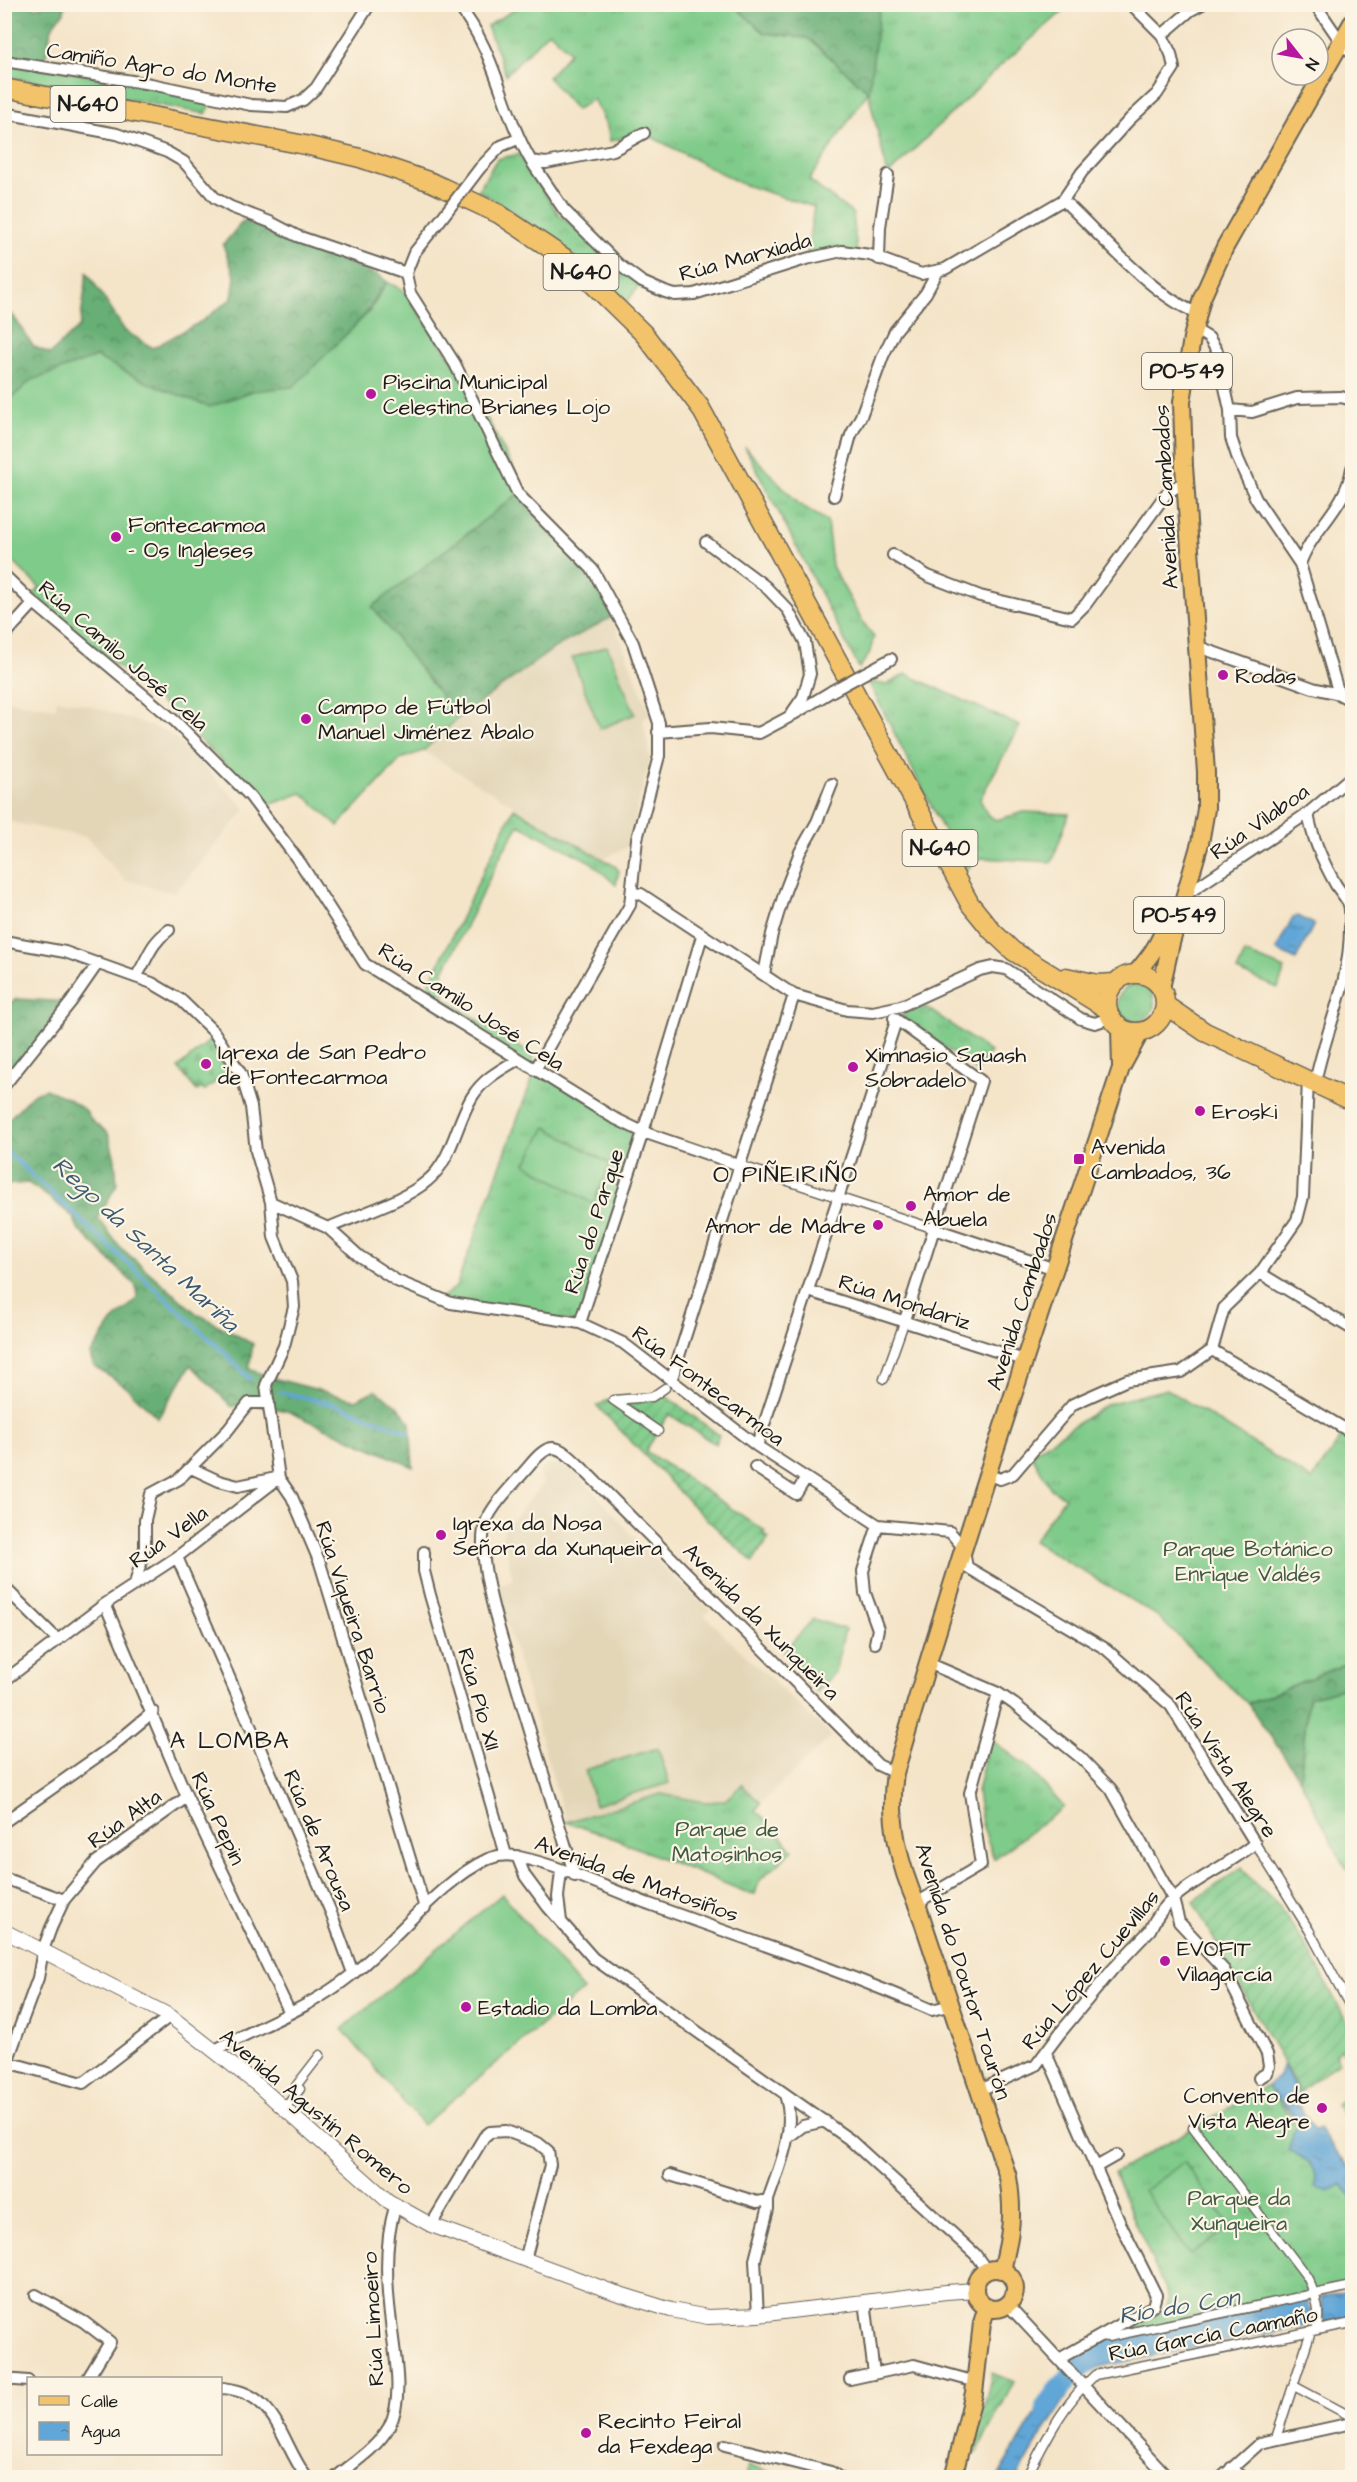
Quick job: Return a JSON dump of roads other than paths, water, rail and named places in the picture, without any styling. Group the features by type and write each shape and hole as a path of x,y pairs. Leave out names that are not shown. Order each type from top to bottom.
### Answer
{"highway":[{"name":"N-640","path":"4,88 305,145 360,158 431,182 499,214 568,261 644,334 700,407 970,904 992,931 1013,951 1112,1019 1148,1029"},
{"name":"N-640","path":"1041,969 1082,981 1114,983 1122,977 1135,974"},
{"path":"1135,974 1152,979 1163,996 1205,1032 1353,1101"},
{"path":"1112,1019 1107,995 1114,983"},
{"path":"1148,1029 1162,1016 1163,996"},
{"path":"1148,1029 1205,1032"}],"main road":[{"name":"Avenida Cambados","path":"1204,758 1185,481 1182,402 1196,320 1202,298 1225,247 1347,48 1353,23"},
{"name":"PO-549","path":"1163,996 1206,809 1204,758"},
{"name":"PO-549","path":"1135,974 1152,955 1161,940 1192,840 1204,758"},
{"name":"Avenida Cambados","path":"1112,1019 1121,1068"},
{"name":"Avenida Cambados","path":"963,1547 1121,1068 1148,1029"},
{"name":"Avenida do Doutor Tourón","path":"963,1547 895,1773 891,1799 908,1884 918,1907 1008,2177 1012,2227 994,2271"},
{"path":"994,2271 1008,2273 1015,2283 1015,2295 1008,2305 998,2309 987,2307 979,2300 975,2290 978,2279 994,2271"},
{"path":"953,2478 976,2382 982,2323 987,2307"}],"street":[{"name":"Camiño Agro do Monte","path":"4,61 152,84 251,105 287,107 303,100 316,88 370,4"},
{"name":"Rúa Marxiada","path":"457,4 484,42 508,105 518,139 564,210 618,264 642,282 675,295 694,294 806,259 842,251 879,259 921,274 938,271 1063,200"},
{"path":"1131,4 1162,36 1171,54 1174,68 1157,94 1130,119 1082,172 1063,200 1146,279 1196,320 1217,351 1230,410 1231,438 1256,500 1300,564 1338,694"},
{"path":"1162,36 1190,7 1202,4"},
{"path":"1315,4 1347,48"},
{"path":"4,113 117,134 167,152 184,162 215,198 231,207 270,222 297,236 406,273"},
{"path":"531,161 546,163 613,150 644,133"},
{"path":"518,139 501,146 480,168 414,254 406,273 410,293 455,364 518,494 593,570 633,643 658,723 659,756 637,839 630,905 535,1070"},
{"path":"879,259 880,227 888,175"},
{"path":"834,496 851,435 861,416 883,356 895,331 926,294 938,271"},
{"path":"1230,410 1252,412 1297,398 1341,397 1353,400"},
{"path":"1300,564 1305,551 1350,485 1353,468"},
{"path":"893,555 928,576 980,596 1072,618 1086,604 1166,494 1185,481"},
{"path":"706,542 765,586 788,610 805,642 810,674 803,696 789,717"},
{"name":"Rúa Camilo José Cela","path":"4,575 176,722 250,796 301,864 365,964 518,1060 643,1132 1055,1269"},
{"path":"4,636 34,603"},
{"path":"1196,646 1353,701"},
{"path":"658,732 711,728 759,733 891,659"},
{"name":"Rúa Vilaboa","path":"1185,895 1308,813 1353,776"},
{"path":"764,974 772,934 785,891 800,852 817,822 832,784"},
{"path":"988,1475 1000,1479 1013,1474 1073,1404 1127,1380 1181,1372 1212,1350 1224,1308 1260,1273 1297,1220 1303,1197 1312,1082 1341,996 1350,956 1351,904 1321,855 1311,832 1308,813"},
{"path":"633,893 641,894 794,995 847,1010 873,1012 889,1010 980,970 993,967 1006,969 1081,1018 1095,1023 1112,1019"},
{"path":"136,977 152,945 169,930"},
{"name":"Rúa do Parque","path":"580,1323 643,1132 702,936"},
{"path":"4,941 65,951 152,983 181,1000 214,1032 241,1074 251,1107 256,1151 271,1202"},
{"path":"4,1086 71,1002 98,963"},
{"path":"658,1431 613,1400 652,1397 668,1384 794,995"},
{"path":"884,1379 935,1229 981,1081 896,1021 889,1010"},
{"path":"757,1446 896,1021"},
{"path":"328,1228 408,1193 428,1181 444,1160 472,1096 489,1077 518,1060"},
{"name":"Rúa Fontecarmoa","path":"271,1202 328,1228 359,1256 397,1281 451,1303 580,1323 623,1343 668,1384 757,1446 878,1525 950,1532 963,1547"},
{"name":"Rúa Viqueira Barrio","path":"271,1202 274,1237 292,1281 294,1307 284,1346 266,1385 279,1478 292,1497 320,1563 425,1908"},
{"path":"1260,1273 1353,1329"},
{"name":"Rúa Mondariz","path":"809,1290 1024,1360"},
{"path":"1212,1350 1353,1433"},
{"path":"135,1584 145,1547 145,1520 151,1494 179,1479 191,1468 228,1430 249,1403 269,1403"},
{"name":"Avenida da Xunqueira","path":"575,1876 492,1604 484,1553 485,1522 538,1455 550,1447 557,1447 565,1452 580,1466 878,1765 895,1773"},
{"path":"755,1467 796,1494 806,1478"},
{"name":"Rúa Vella","path":"191,1468 219,1481 238,1486 279,1478"},
{"name":"Rúa Vella","path":"4,1681 105,1604 177,1557 279,1478"},
{"path":"875,1643 878,1629 865,1593 863,1571 878,1525"},
{"name":"Rúa Vista Alegre","path":"963,1547 967,1567 1106,1649 1171,1706 1309,1930 1353,2010"},
{"name":"Rúa Pío XII","path":"424,1552 424,1571 430,1595 511,1856 561,1922 593,1958 772,2083 785,2095 825,2121 858,2147 994,2271"},
{"name":"Rúa de Arousa","path":"177,1557 330,1910 353,1973"},
{"path":"4,1587 58,1640"},
{"name":"Rúa Pepin","path":"105,1604 153,1712 187,1797 290,2013"},
{"path":"928,1663 998,1693 1047,1729 1111,1789 1173,1899 1179,1922 1224,1970 1253,2025 1269,2061 1267,2073 1259,2078"},
{"path":"918,1907 925,1898 981,1865 970,1793 998,1693"},
{"path":"4,1822 111,1747 153,1712"},
{"name":"Rúa Alta","path":"6,2062 38,1978 43,1950 64,1900 96,1862 187,1797"},
{"name":"Rúa López Cuevillas","path":"980,2090 1036,2065 1112,1970 1150,1930 1154,1921 1173,1899 1255,1843"},
{"name":"Avenida de Matosiños","path":"215,2050 318,1998 353,1973 475,1866 491,1858 511,1856 561,1871 819,1965 932,2010 951,2005"},
{"path":"561,1871 558,1897 561,1922"},
{"path":"4,1878 64,1900"},
{"name":"Avenida Agustín Romero","path":"4,1931 170,2016 215,2050 395,2207 431,2226 613,2292 671,2310 708,2317 758,2314 975,2290"},
{"path":"6,2062 83,2083 170,2016"},
{"path":"1046,2054 1156,2295 1152,2306 1098,2336 1061,2361"},
{"path":"284,2109 300,2089 296,2086 320,2055"},
{"path":"758,2314 755,2260 768,2209 768,2200 787,2138 790,2118 785,2095"},
{"path":"787,2138 803,2126 825,2121"},
{"path":"1193,2127 1307,2277 1315,2294 1320,2318 1276,2438"},
{"path":"431,2226 484,2138 490,2132 506,2131 544,2146 550,2157 550,2165 525,2260"},
{"path":"1096,2167 1117,2156"},
{"path":"670,2175 757,2202 768,2200"},
{"name":"Rúa Limoeiro","path":"335,2478 378,2442 393,2418 397,2372 391,2324 388,2250 389,2229 395,2207"},
{"path":"1098,2336 1108,2337 1353,2286"},
{"path":"36,2295 84,2322 110,2342 89,2377"},
{"path":"864,2301 874,2374"},
{"path":"1008,2305 1169,2478"},
{"name":"Rúa García Caamaño","path":"1083,2384 1095,2375 1353,2323"},
{"path":"850,2379 914,2365 976,2382"},
{"path":"4,2379 27,2381"},
{"path":"1026,2478 1057,2418 1083,2384"},
{"path":"1294,2386 1353,2417"},
{"path":"222,2388 243,2392 264,2404 307,2478"},
{"path":"1221,2478 1256,2446 1276,2438 1353,2423"},
{"path":"725,2445 831,2472 840,2478"},
{"path":"1231,2469 1244,2478"}],"water":[{"path":"1298,916 1314,924 1296,960 1276,950 1293,917"},
{"path":"1283,2064 1299,2096 1297,2101 1314,2131 1319,2128 1352,2172 1352,2198 1342,2184 1331,2191 1315,2187 1313,2169 1300,2156 1288,2150 1294,2131 1301,2124 1267,2086 1279,2076"},
{"path":"1352,2290 1352,2317 1325,2323 1321,2297"},
{"path":"1308,2298 1312,2325 1098,2367 1091,2372 1076,2356 1090,2346 1102,2342"},
{"path":"1058,2376 1071,2390 1017,2477 998,2477"}],"waterway":[{"name":"Rego da Santa Mariña","path":"4,1149 250,1379"},
{"name":"Rego da Santa Mariña","path":"281,1392 341,1406 408,1432"},
{"name":"Río do Con","path":"1046,2408 1073,2374 1107,2347"}],"place":[{"name":"Piscina Municipal Celestino Brianes Lojo","path":"371,394"},
{"name":"Fontecarmoa - Os Ingleses","path":"116,537"},
{"name":"Rodas","path":"1223,675"},
{"name":"Campo de Fútbol Manuel Jiménez Abalo","path":"306,719"},
{"name":"Igrexa de San Pedro de Fontecarmoa","path":"206,1064"},
{"name":"Ximnasio Squash Sobradelo","path":"853,1067"},
{"name":"Eroski","path":"1200,1111"},
{"name":"Avenida Cambados, 36","path":"1079,1159"},
{"name":"Amor de Abuela","path":"911,1206"},
{"name":"Amor de Madre","path":"878,1225"},
{"name":"Igrexa da Nosa Señora da Xunqueira","path":"441,1535"},
{"name":"EVOFIT Vilagarcía","path":"1165,1961"},
{"name":"Estadio da Lomba","path":"466,2007"},
{"name":"Convento de Vista Alegre","path":"1322,2108"},
{"name":"Recinto Feiral da Fexdega","path":"586,2433"}],"district":[{"name":"O PIÑEIRIÑO","path":"786,1174"},
{"name":"A LOMBA","path":"230,1740"}],"park label":[{"name":"Parque Botánico Enrique Valdés","path":"1248,1560"},
{"name":"Parque de Matosinhos","path":"727,1841"},
{"name":"Parque da Xunqueira","path":"1239,2210"}]}
